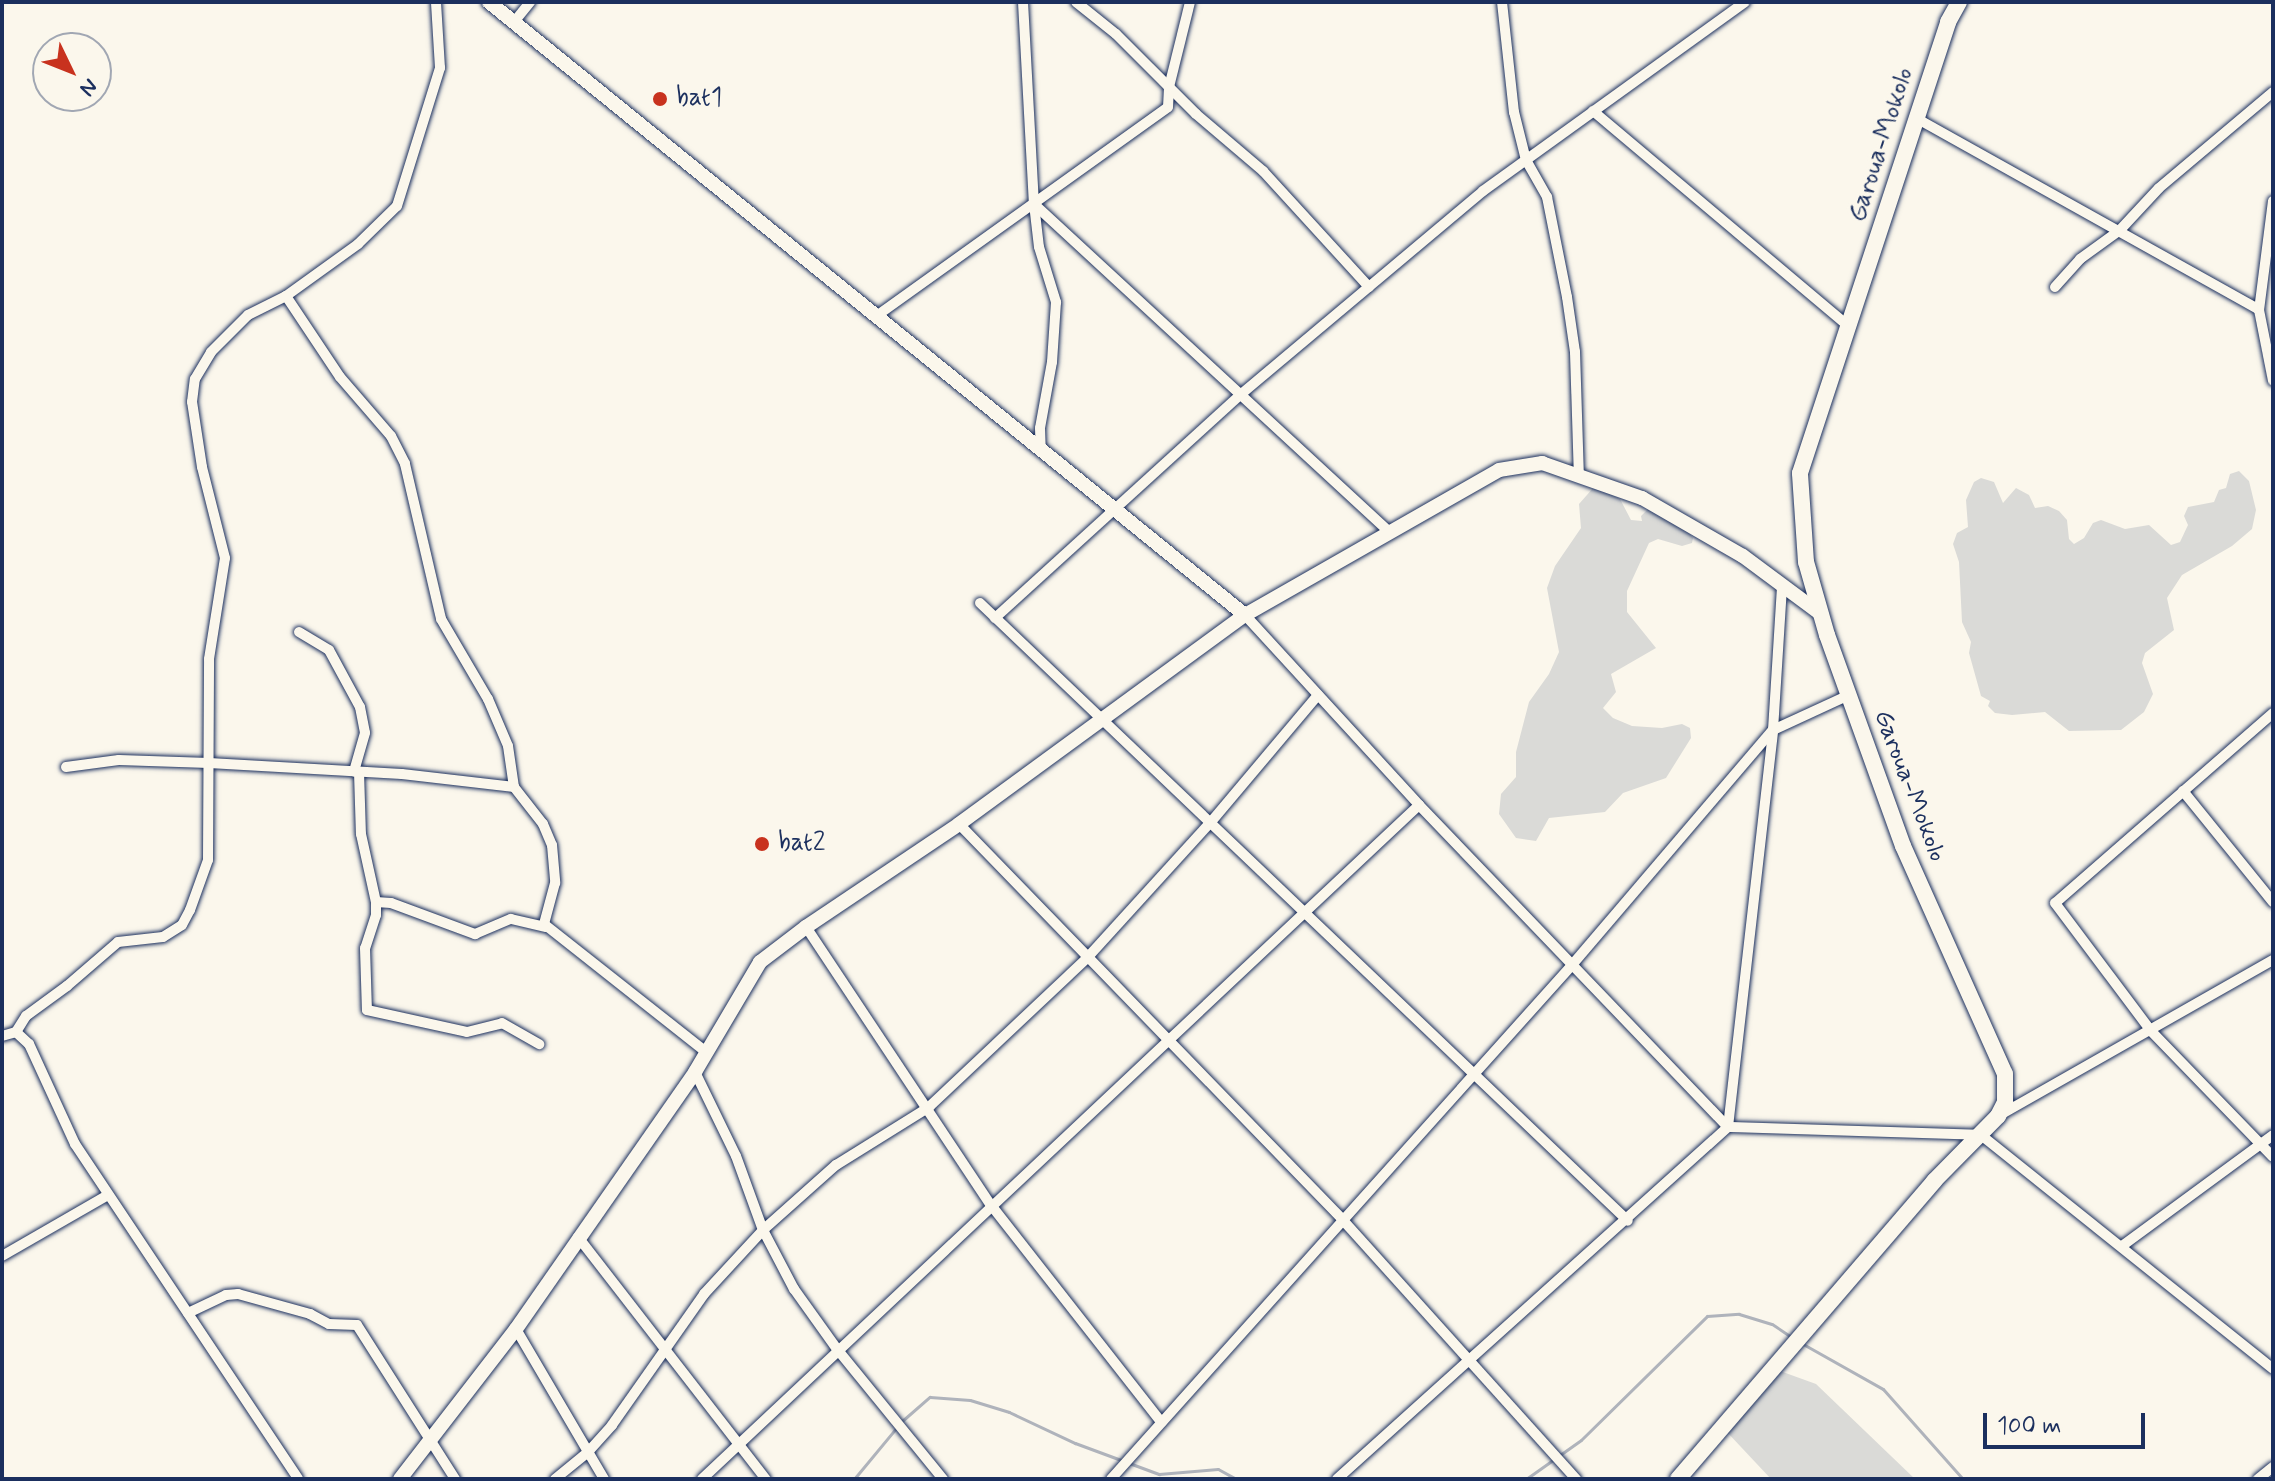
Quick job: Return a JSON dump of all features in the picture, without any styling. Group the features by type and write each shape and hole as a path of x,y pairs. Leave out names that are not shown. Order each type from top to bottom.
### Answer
{"main road":[{"name":"Garoua-Mokolo","path":"1959,2 1948,22 1800,473 1806,562 1821,614 1903,846 2005,1074 2005,1102 1998,1116"},
{"path":"1678,1479 1934,1181 1998,1116"}],"street":[{"path":"2,1036 16,1032 26,1016 118,942 163,937 187,919 208,860 209,659 225,558 202,467 192,391 200,367 248,315 286,296 358,244 397,206 440,68 436,2"},
{"path":"489,2 1245,615 1419,805 1728,1127 1981,1135 2273,1369"},
{"path":"514,22 530,2"},
{"path":"1023,2 1034,204 1039,247 1056,302 1052,362 1040,428 1041,451"},
{"path":"1076,2 1116,34 1169,87 1263,171 1369,287"},
{"path":"875,317 1168,107 1169,87 1190,2"},
{"path":"1502,2 1514,112 1526,160 1547,197 1558,240 1575,352 1579,476"},
{"path":"995,618 1240,395 1483,191 1745,2"},
{"path":"2055,287 2080,259 2120,230 2159,188 2273,92"},
{"path":"1593,111 1847,325"},
{"path":"1916,118 2259,310"},
{"path":"2273,201 2259,310 2273,381"},
{"path":"1034,204 1390,532"},
{"path":"286,296 340,377 396,446 412,491 433,581 435,603 488,699 508,746 514,787 543,824 552,845 555,883 543,921 546,927"},
{"path":"400,1479 516,1329 695,1072 760,962 806,927 959,824 1245,615 1499,470 1542,463 1642,498 1743,556 1821,614"},
{"path":"1337,1479 1628,1221 1728,1127 1773,730 1782,585"},
{"path":"980,603 1628,1221"},
{"path":"299,632 329,650 360,707 365,733 357,772 361,834 376,902 376,915 365,948 367,1010 467,1032 502,1023 539,1044"},
{"path":"555,1479 588,1452 612,1425 704,1294 763,1230 836,1165 929,1107 1088,957 1211,822 1318,695"},
{"path":"1114,1475 1572,965 1773,730 1849,695"},
{"path":"2273,713 2055,903 2151,1031 2273,1157"},
{"path":"66,767 119,760 209,763 441,777 514,787"},
{"path":"2183,791 2273,902"},
{"path":"702,1479 1419,805"},
{"path":"959,824 1342,1219 1576,1479"},
{"path":"376,902 391,903 475,934 488,932 511,919 546,927 706,1052"},
{"path":"806,927 929,1107 991,1205 1161,1422"},
{"path":"1998,1116 2273,960"},
{"path":"16,1032 29,1044 75,1144 298,1479"},
{"path":"695,1072 736,1156 763,1230 800,1298 837,1349 943,1479"},
{"path":"2122,1246 2273,1135"},
{"path":"2,1256 108,1195"},
{"path":"578,1237 766,1479"},
{"path":"188,1313 226,1295 238,1294 310,1314 329,1324 357,1325 455,1479"},
{"path":"516,1329 604,1479"},
{"path":"2258,1479 2273,1467"}],"shaded area":[{"path":"2239,471 2249,481 2256,510 2252,529 2232,546 2182,575 2167,598 2174,630 2145,653 2142,663 2153,694 2144,712 2121,730 2069,731 2045,712 2012,715 1995,713 1988,706 1990,701 1981,696 1969,653 1971,642 1962,622 1959,562 1953,544 1957,533 1968,527 1966,500 1974,482 1981,478 1994,482 2003,503 2016,488 2029,495 2035,508 2048,506 2059,511 2067,520 2069,539 2074,544 2084,538 2093,523 2101,520 2125,529 2149,525 2171,545 2180,542 2188,525 2184,516 2188,507 2214,502 2219,490 2226,488 2230,474"},
{"path":"1594,487 1620,499 1631,520 1642,521 1641,516 1648,509 1684,527 1693,538 1692,543 1682,546 1658,539 1649,543 1627,591 1627,612 1656,648 1611,674 1616,692 1603,708 1613,718 1632,726 1662,728 1682,724 1690,728 1691,738 1666,778 1623,793 1605,812 1549,818 1536,841 1516,838 1499,814 1501,794 1516,777 1516,752 1529,702 1549,674 1559,652 1547,588 1555,566 1581,528 1579,504"},
{"path":"1777,1370 1816,1384 1915,1479 1771,1479 1726,1431"}],"waterway":[{"path":"1526,1479 1581,1440 1707,1316 1739,1314 1772,1324 1793,1338"},
{"path":"1803,1344 1883,1389 1963,1479"},
{"path":"902,1421 930,1397 970,1400 1009,1412 1075,1443 1159,1474 1218,1469 1236,1479"},
{"path":"854,1479 897,1427"}],"place":[{"name":"bat1","path":"660,99"},
{"name":"bat2","path":"762,844"}]}
